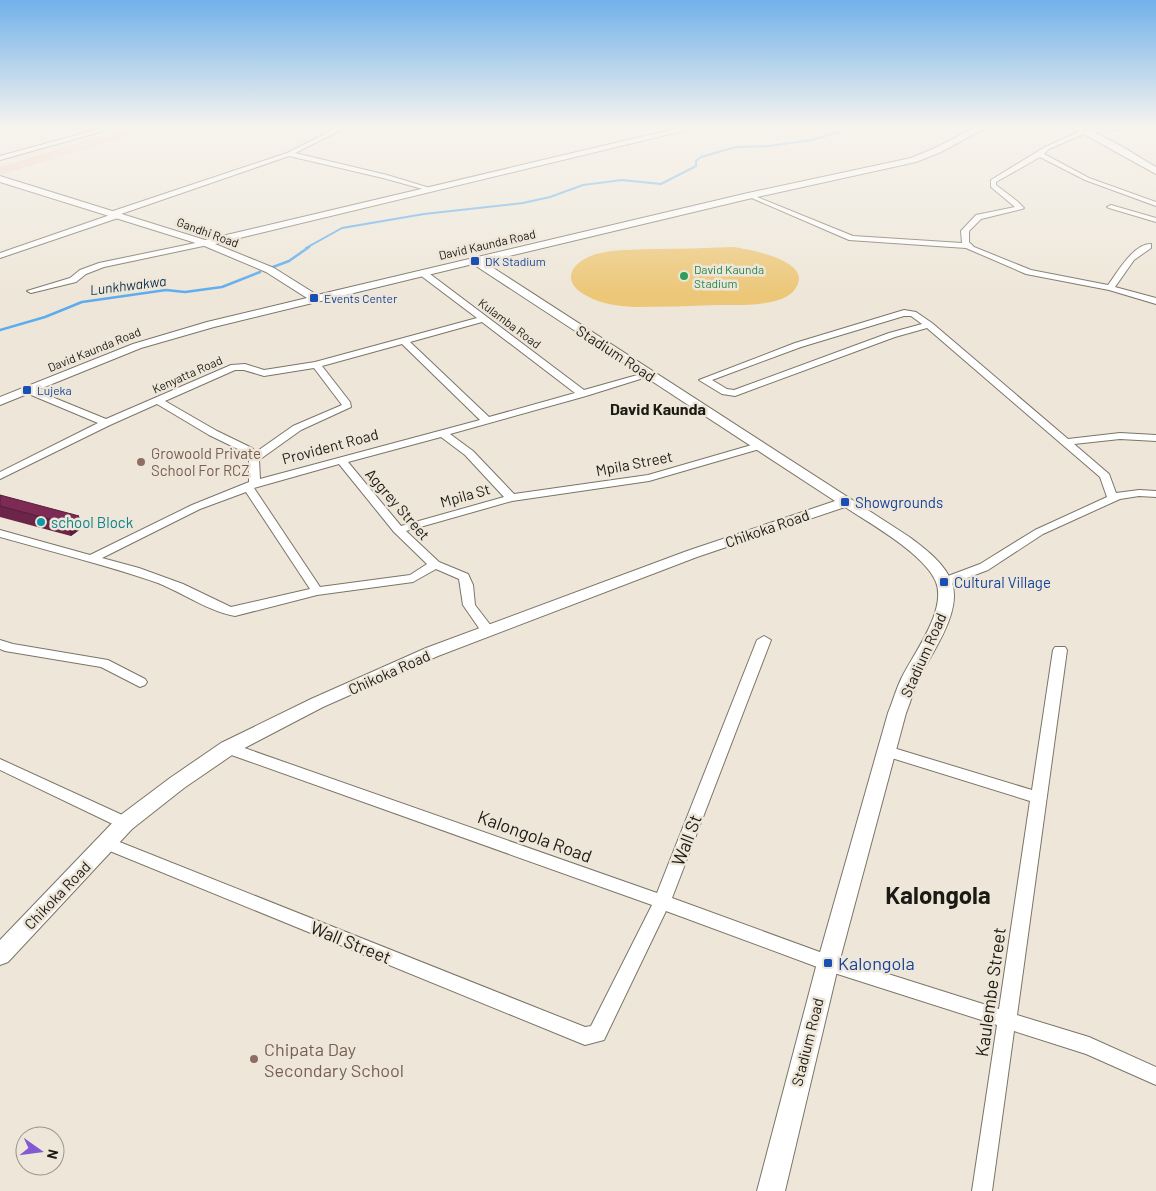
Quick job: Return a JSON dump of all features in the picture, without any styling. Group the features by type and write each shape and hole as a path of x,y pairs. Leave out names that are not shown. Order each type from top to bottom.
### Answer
{"street":[{"name":"Gandhi Road","path":"12,183 205,243 270,270 314,298"},
{"path":"0,256 208,183"},
{"path":"408,183 430,189"},
{"path":"31,291 73,280 83,272 102,265 205,243 457,183"},
{"name":"David Kaunda Road","path":"0,401 166,336 423,272 475,262 811,183"},
{"path":"993,183 997,191 1015,202 1020,208 980,217 966,232 964,243 969,247 1029,272 1110,288 1156,300"},
{"path":"1098,183 1111,189 1156,204"},
{"path":"750,196 852,238 969,247"},
{"path":"1111,207 1156,220"},
{"path":"1110,288 1131,258 1148,246"},
{"name":"Stadium Road","path":"475,262 912,546 932,566 944,582 947,595 942,614 911,678 897,713 828,963 770,1191"},
{"name":"Kulamba Road","path":"423,272 583,394"},
{"path":"929,325 892,335 735,393 725,392 704,380 798,345 904,313 913,314 929,325 1105,476 1113,498"},
{"name":"Kenyatta Road","path":"0,476 106,423 234,367 245,367 264,373 316,366 483,319"},
{"path":"405,342 487,421"},
{"path":"254,459 297,428 346,407 347,404 316,366"},
{"name":"Provident Road","path":"92,558 196,507 252,485 648,375"},
{"path":"27,390 106,423"},
{"path":"158,401 213,433 248,450 254,456 252,485 317,591"},
{"path":"442,433 470,453 511,498"},
{"path":"1066,442 1120,436 1156,438"},
{"name":"Mpila Street","path":"511,498 649,478 759,446"},
{"name":"Aggrey Street","path":"340,460 398,530 435,565"},
{"path":"944,582 984,567 1038,532 1113,498 1126,494 1156,494"},
{"name":"Mpila St","path":"398,530 511,498"},
{"name":"Chikoka Road","path":"1,952 125,823 228,748 317,703 432,652 683,557 845,502"},
{"path":"0,533 92,558 179,587 228,611 235,612 317,591 413,578 435,565 464,577 467,585 469,605 488,631"},
{"name":"Wall St","path":"597,1034 662,902 764,640"},
{"path":"3,649 103,663 140,682"},
{"name":"Kaulembe Street","path":"982,1191 1060,650"},
{"name":"Kalongola Road","path":"228,748 828,963 1089,1046 1156,1076"},
{"path":"887,750 1038,798"},
{"path":"0,764 125,823"},
{"name":"Wall Street","path":"106,843 585,1036 591,1037 597,1034"}],"shaded area":[{"name":"David Kaunda Stadium","path":"733,247 764,253 787,263 795,269 799,277 797,286 791,294 782,299 761,304 633,307 610,304 594,299 574,286 571,279 574,267 587,258 603,252"}],"building":[{"path":"0,495 79,516 68,524 0,506"}],"waterway":[{"name":"Lunkhwakwa","path":"306,248 342,228 424,214 523,203 550,197 583,185 602,183"},
{"name":"Lunkhwakwa","path":"647,183 664,183"},
{"name":"Lunkhwakwa","path":"273,267 289,261 309,247"},
{"name":"Lunkhwakwa","path":"0,330 45,317 82,302 166,290 185,292 222,287 260,272"}],"place":[{"name":"DK Stadium","path":"475,261"},
{"name":"David Kaunda Stadium","path":"684,276"},
{"name":"Events Center","path":"314,298"},
{"name":"Lujeka","path":"27,390"},
{"name":"Growoold Private School For RCZ","path":"141,462"},
{"name":"Showgrounds","path":"845,502"},
{"name":"school Block","path":"41,522"},
{"name":"Cultural Village","path":"944,582"},
{"name":"Kalongola","path":"828,963"},
{"name":"Chipata Day Secondary School","path":"254,1059"}],"district":[{"name":"David Kaunda","path":"658,408"},
{"name":"Kalongola","path":"938,894"}]}
